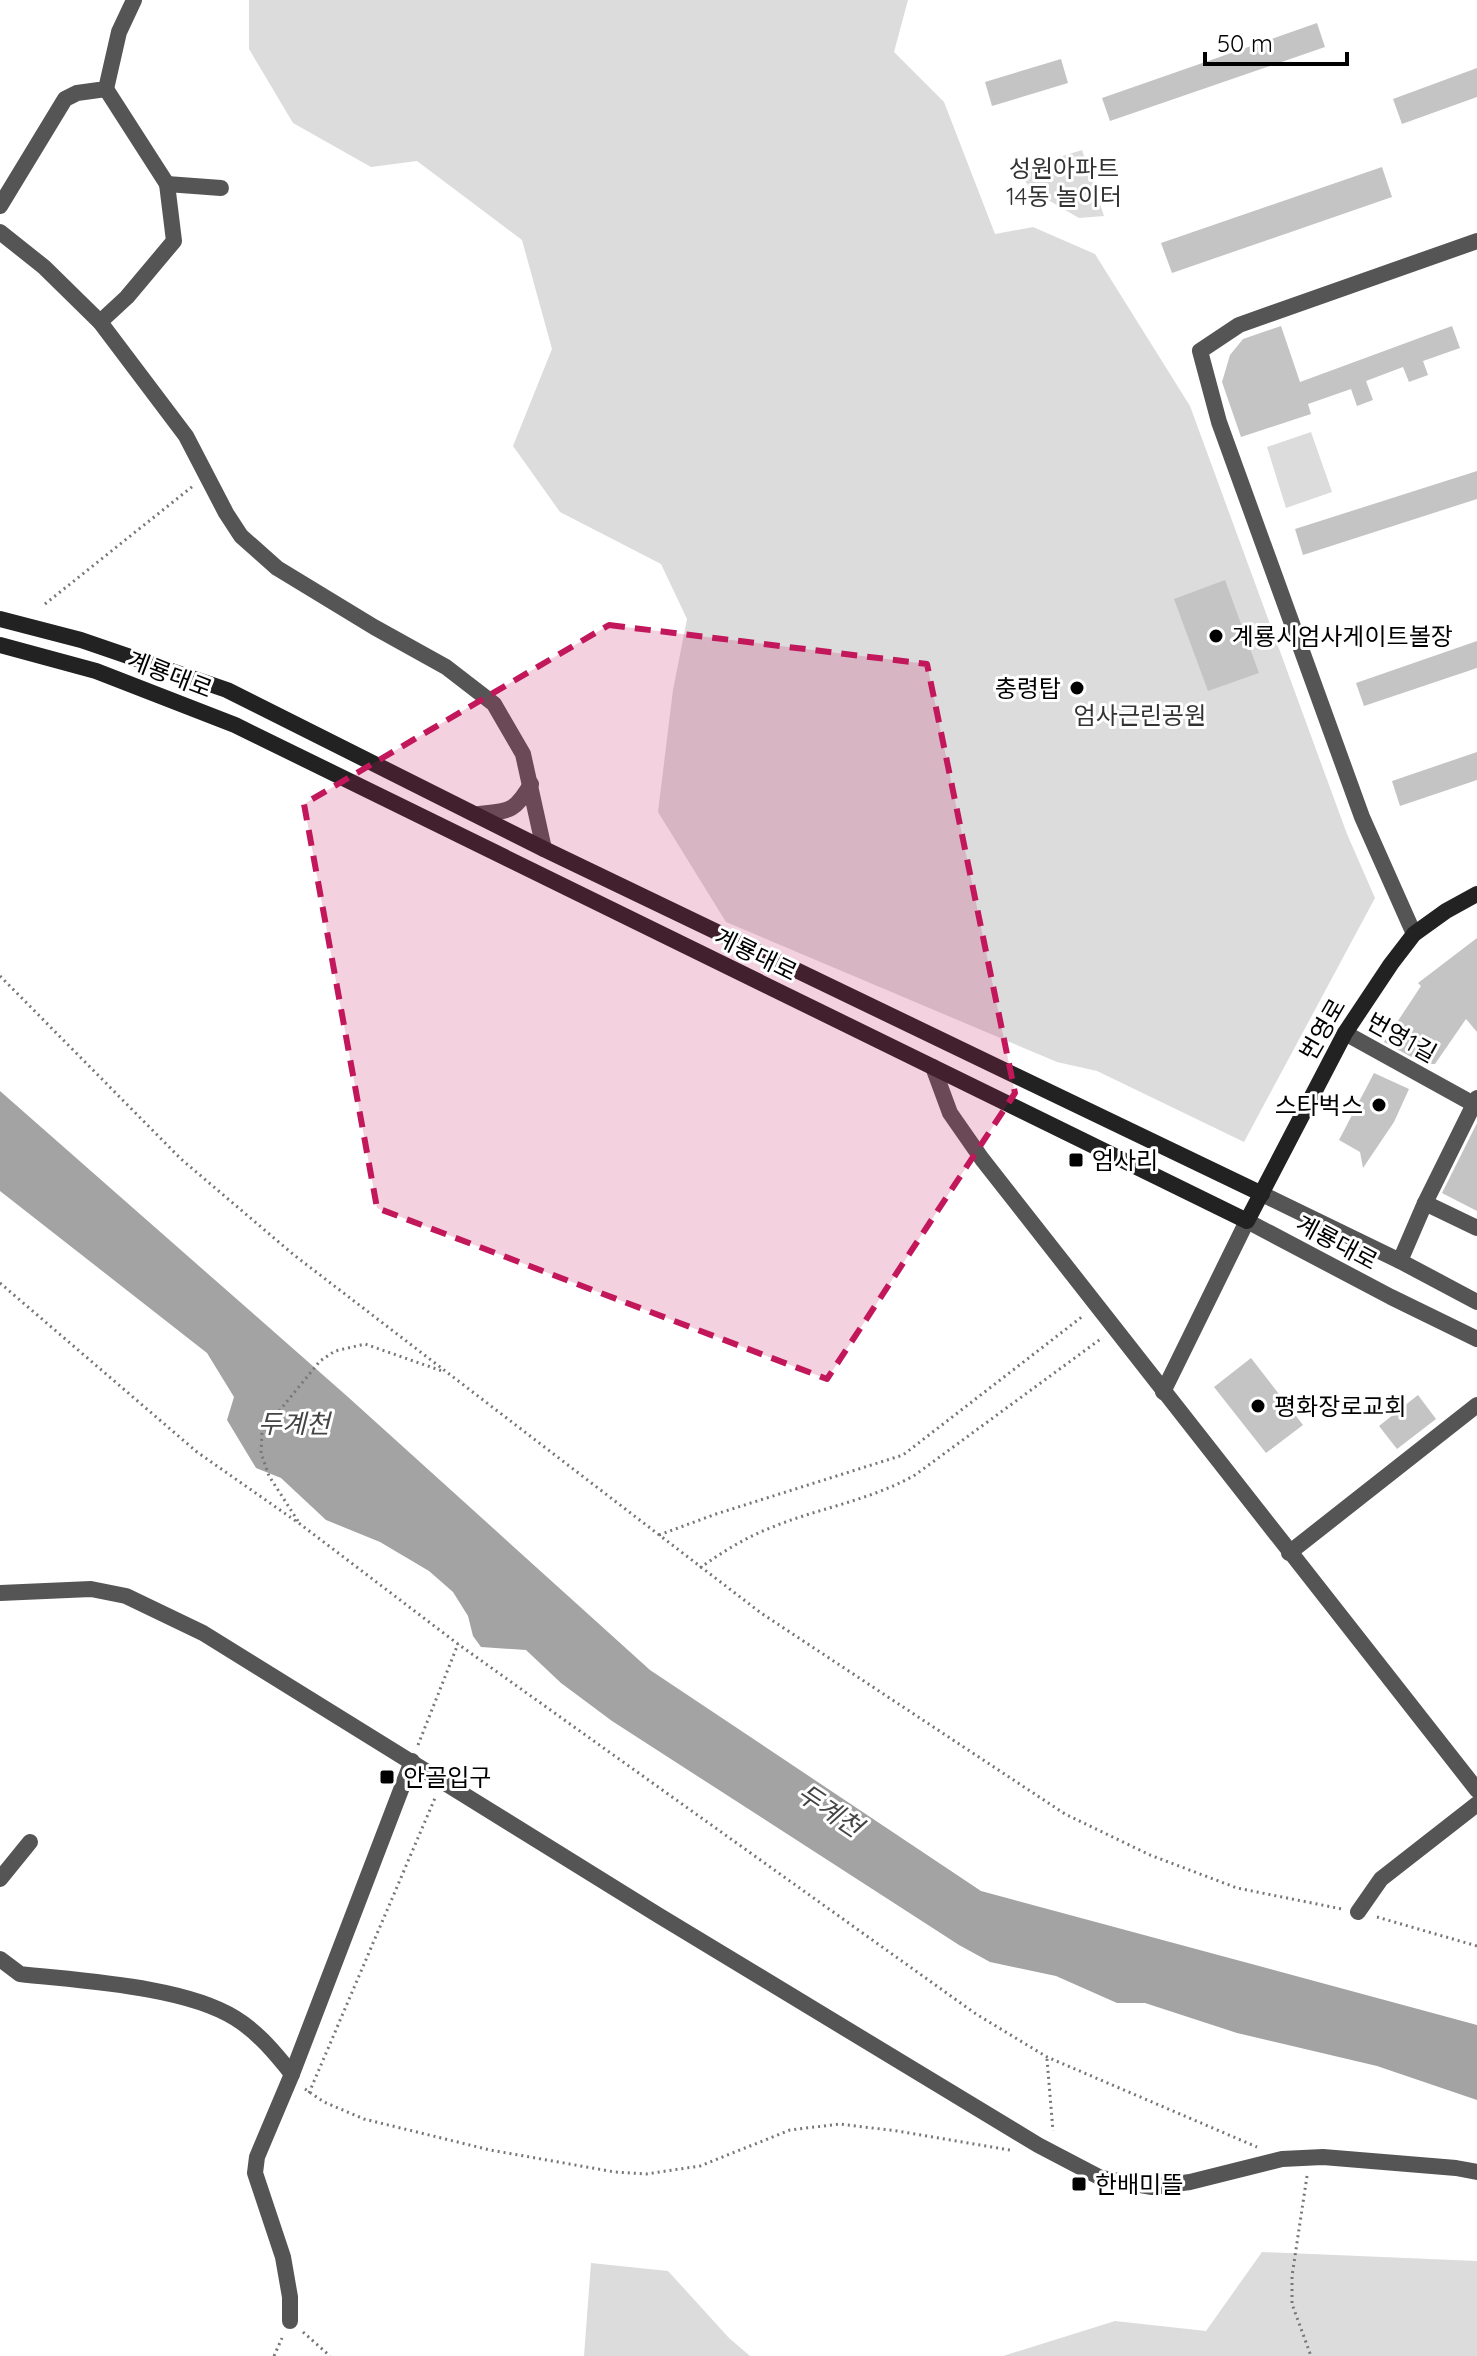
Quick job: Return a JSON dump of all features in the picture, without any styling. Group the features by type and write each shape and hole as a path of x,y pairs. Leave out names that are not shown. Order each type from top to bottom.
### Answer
{"main road":[{"name":"계룡대로","path":"0,619 81,640 227,690 544,849 1262,1194"},
{"name":"계룡대로","path":"0,645 96,671 235,725 1247,1221"},
{"name":"번영로","path":"1247,1221 1345,1033 1391,964 1414,934 1477,894"}],"street":[{"path":"100,322 127,297 174,241 167,184 106,89 119,32 134,0"},
{"path":"0,206 65,99 77,93 106,89"},
{"path":"167,184 221,188"},
{"path":"0,232 44,267 100,322 186,436 241,536 277,568 446,667 494,704 523,754 544,849"},
{"path":"1414,934 1362,817 1340,758 1219,422 1200,351 1239,325 1477,241"},
{"path":"479,814 509,811 520,802 531,784"},
{"name":"번영1길","path":"1345,1033 1476,1103"},
{"path":"933,1067 950,1113 982,1159 1477,1790"},
{"path":"1400,1261 1425,1203 1476,1103"},
{"name":"계룡대로","path":"1262,1194 1477,1302"},
{"path":"1425,1203 1477,1228"},
{"path":"1163,1392 1247,1221"},
{"name":"계룡대로","path":"1247,1221 1477,1339"},
{"path":"1289,1553 1477,1405"},
{"path":"0,1593 91,1589 126,1596 203,1633 672,1923 1045,2148 1101,2178 1152,2187 1190,2182 1282,2159 1310,2157 1477,2172"},
{"path":"290,2321 290,2297 283,2257 255,2173 257,2157 412,1761"},
{"path":"1358,1912 1381,1879 1477,1804"},
{"path":"0,1879 30,1842"},
{"path":"0,1959 20,1974 198,2001 236,2019 271,2048 292,2074"}],"path":[{"path":"45,604 208,474"},
{"path":"0,976 181,1159 294,1255 761,1613 1065,1814 1150,1855 1237,1888 1358,1912 1477,1946"},
{"path":"0,1283 197,1452 300,1524 458,1644 976,2014 1047,2057 1282,2159"},
{"path":"659,1535 903,1455 1095,1306"},
{"path":"700,1568 730,1547 770,1527 889,1490 915,1475 1114,1329"},
{"path":"300,1524 269,1476 261,1453 262,1432 320,1361 335,1351 365,1344 445,1372"},
{"path":"412,1761 458,1644"},
{"path":"443,1780 309,2093 324,2102 364,2119 490,2150 615,2172 646,2174 700,2166 790,2130 840,2124 1013,2150 1045,2148 1053,2129 1047,2057"},
{"path":"1310,2157 1292,2276 1292,2304 1311,2356"},
{"path":"274,2356 290,2321 330,2356"}],"highlighted area":[{"path":"609,625 927,664 1015,1093 827,1379 377,1208 304,804"}],"green space":[{"name":"엄사근린공원","path":"249,0 908,0 894,52 944,102 995,234 1033,227 1095,254 1190,406 1347,834 1375,898 1244,1142 1097,1071 1057,1062 726,922 658,812 673,690 687,619 661,564 560,512 513,446 552,349 522,240 417,161 371,167 293,123 249,49"},
{"name":"성원아파트 14동 놀이터","path":"1082,150 1104,216 1079,218 1031,190 1018,170"},
{"path":"1311,432 1332,492 1286,508 1267,447"},
{"path":"1262,2252 1477,2261 1477,2356 1003,2356 1115,2321 1206,2331"},
{"path":"591,2263 668,2271 729,2338 750,2356 584,2356"}],"water":[{"name":"두계천","path":"0,1091 348,1397 650,1670 981,1891 1477,2025 1477,2100 1377,2066 1237,2033 1145,2003 1117,2003 1056,1976 990,1962 612,1721 561,1683 526,1650 481,1647 473,1636 468,1616 453,1592 429,1571 380,1542 326,1520 281,1478 256,1468 227,1420 234,1397 207,1353 0,1191"}],"building":[{"path":"1317,23 1325,47 1110,121 1102,98"},
{"path":"1061,59 1068,83 992,106 985,82"},
{"path":"1477,68 1477,97 1402,124 1393,99"},
{"path":"1382,167 1392,197 1172,273 1161,243"},
{"path":"1281,326 1300,382 1452,326 1460,348 1423,361 1428,375 1409,382 1403,367 1366,381 1373,400 1357,406 1351,389 1308,404 1311,414 1241,437 1222,382 1230,355 1243,339"},
{"path":"1477,471 1477,499 1303,555 1295,529"},
{"name":"계룡시엄사게이트볼장","path":"1225,580 1259,673 1208,691 1174,599"},
{"path":"1477,641 1477,668 1364,706 1356,683"},
{"path":"1477,752 1477,780 1400,806 1392,781"},
{"path":"1477,938 1477,1032 1466,1019 1435,1064 1424,1064 1384,1042 1421,986 1418,983"},
{"name":"스타벅스","path":"1374,1073 1409,1089 1394,1122 1363,1168 1360,1152 1339,1140"},
{"path":"1477,1123 1477,1211 1442,1193"},
{"name":"평화장로교회","path":"1251,1358 1303,1425 1266,1453 1214,1387"},
{"path":"1418,1395 1436,1419 1397,1449 1379,1426"}],"place":[{"name":"계룡시엄사게이트볼장","path":"1216,636"},
{"name":"충령탑","path":"1077,688"},
{"name":"스타벅스","path":"1379,1105"},
{"name":"엄사리","path":"1076,1160"},
{"name":"평화장로교회","path":"1258,1406"},
{"name":"안골입구","path":"387,1777"},
{"name":"한배미뜰","path":"1079,2184"}]}
